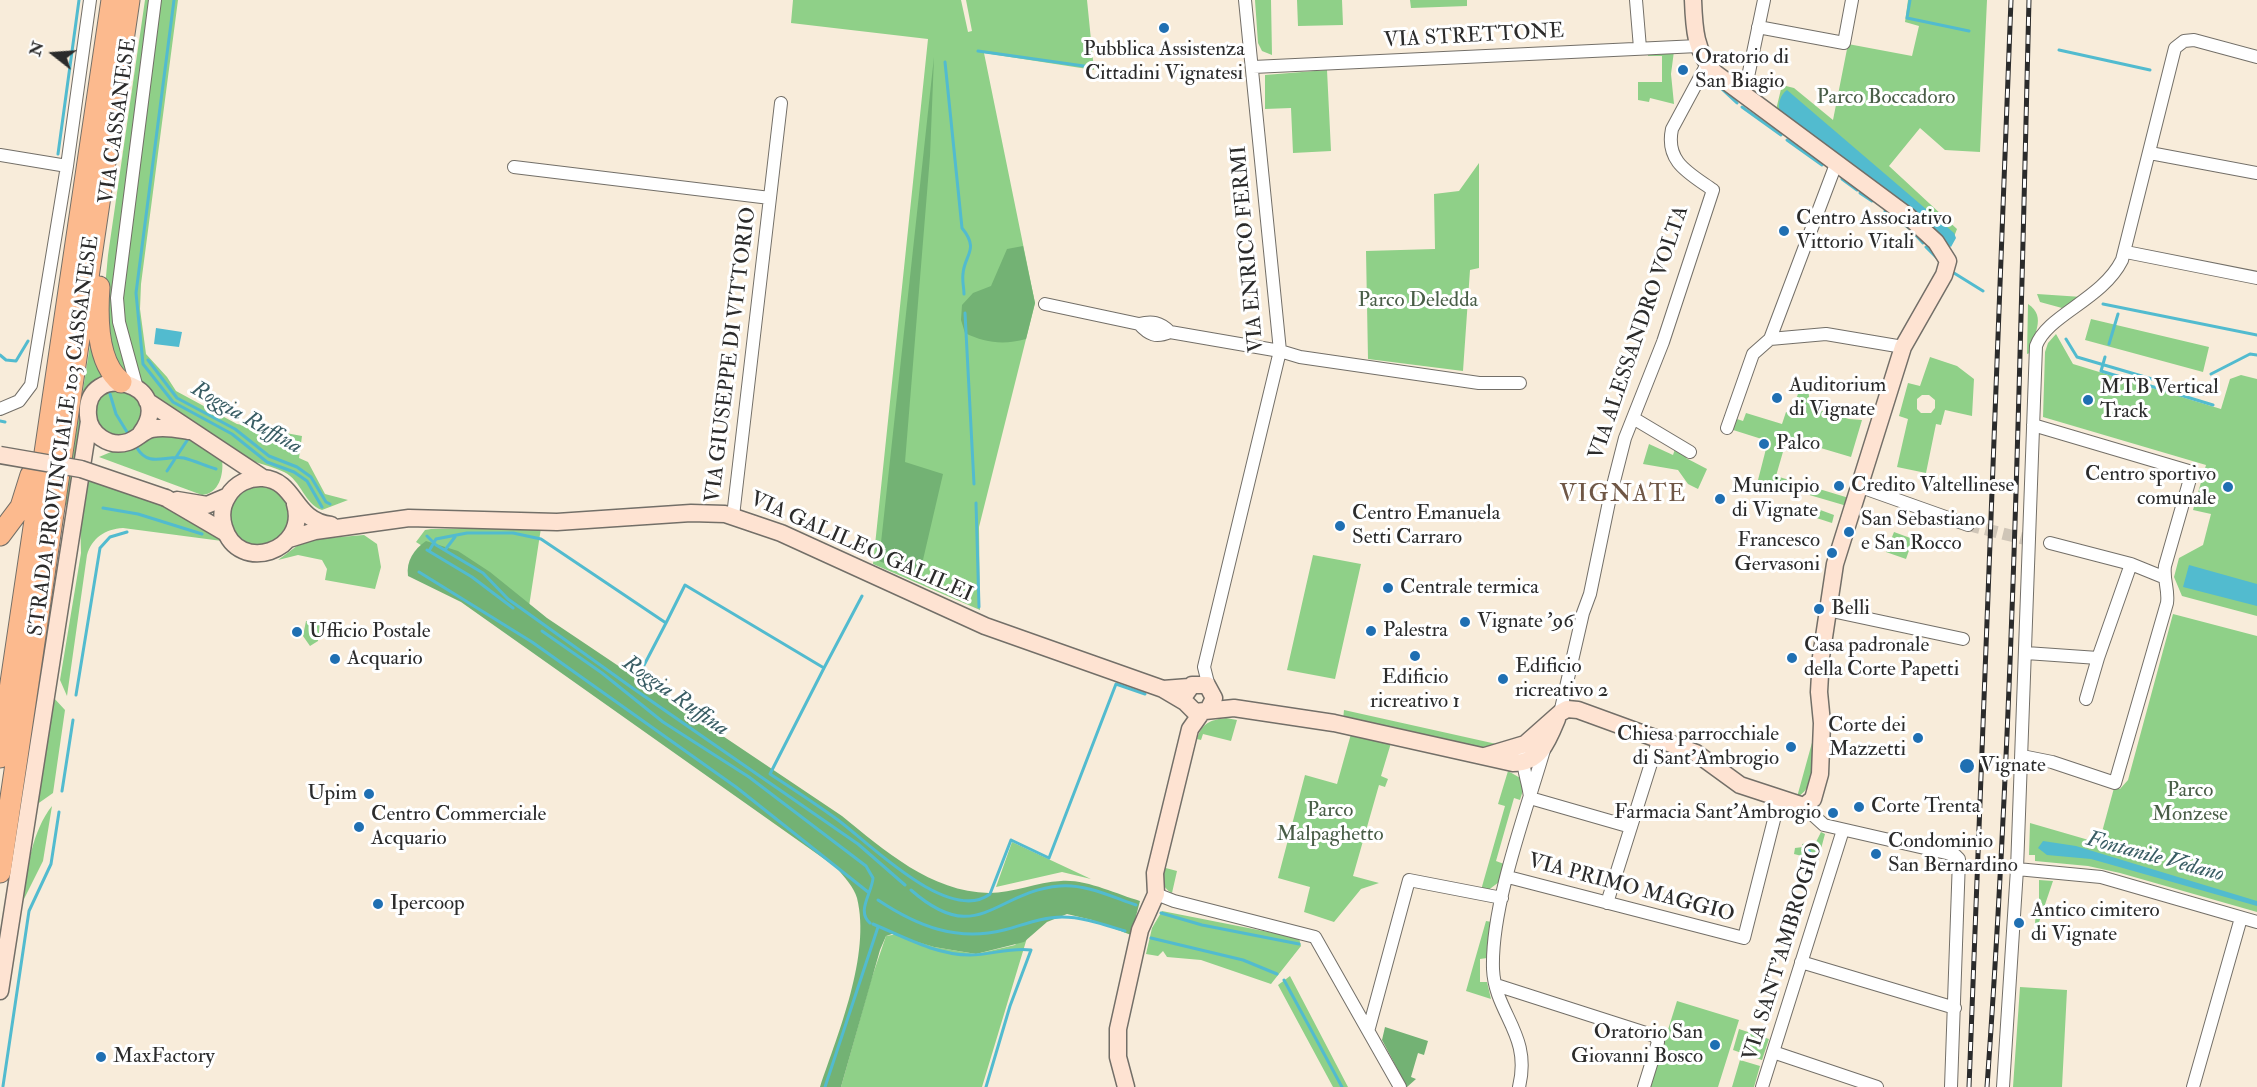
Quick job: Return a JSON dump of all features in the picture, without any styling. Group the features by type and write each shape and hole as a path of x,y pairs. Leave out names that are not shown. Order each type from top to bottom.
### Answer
{"highway":[{"name":"STRADA PROVINCIALE 103 CASSANESE","path":"0,756 112,0"},
{"name":"STRADA PROVINCIALE 103 CASSANESE","path":"9,876 129,0"},
{"path":"135,0 129,79 98,304 104,353 112,373 135,390"},
{"path":"0,535 19,512 27,491 82,209"}],"street":[{"path":"0,409 22,399 32,382 67,166 90,0"},
{"name":"VIA CASSANESE","path":"135,390 118,322 117,298 155,0"},
{"name":"VIA ENRICO FERMI","path":"1198,698 1280,351 1245,0"},
{"path":"1636,0 1640,48"},
{"path":"1693,0 1698,46 1707,64 1721,79 1909,217 1936,242 1947,258 1944,274 1903,347 1836,564 1827,610 1819,693 1822,723 1820,774 1817,790 1810,803 1812,812 1819,822 1843,830 1955,855 1959,862 1951,1087"},
{"path":"1744,96 1764,0"},
{"path":"1758,27 1844,43 1852,0"},
{"path":"2003,1087 2017,869 2036,353 2040,338 2048,328 2108,282 2126,252 2172,54 2181,42 2194,40 2256,54"},
{"name":"VIA STRETTONE","path":"1252,67 1698,46"},
{"name":"VIA ALESSANDRO VOLTA","path":"1544,750 1560,713 1590,594 1616,471 1633,418 1663,342 1713,190 1676,163 1670,139 1672,129 1707,64"},
{"name":"VIA GIUSEPPE DI VITTORIO","path":"733,516 781,103"},
{"path":"2150,153 2257,173"},
{"path":"0,155 67,166"},
{"path":"1727,428 1753,354 1770,339 1836,164"},
{"name":"VIA GIUSEPPE DI VITTORIO","path":"514,167 770,198"},
{"path":"2126,252 2257,278"},
{"path":"1045,304 1139,324 1147,334 1159,336 1170,332 1280,351 1300,357 1479,383 1520,383"},
{"path":"1770,339 1826,334 1849,336 1903,347"},
{"path":"0,991 9,876 89,421 88,406 94,394 106,384 135,390 189,431 263,478 284,487 296,504 313,520 341,527"},
{"path":"135,390 148,419 141,433"},
{"path":"1633,418 1690,452"},
{"path":"89,421 100,437 118,443"},
{"path":"2022,756 2052,762 2115,783 2167,603 2168,595 2163,577 2193,472 2033,425"},
{"path":"80,471 97,452 118,443 131,441 141,433 159,428 189,431"},
{"path":"224,452 233,471 231,492 222,515 226,533"},
{"path":"0,455 81,469 166,498 207,505 246,481 263,478"},
{"path":"1861,487 1968,525"},
{"path":"166,498 226,533 237,547 254,553 274,551 290,539 297,521 296,504"},
{"name":"VIA GALILEO GALILEI","path":"290,539 311,531 409,518 557,522 692,513 733,516 781,533 985,626 1163,689 1198,698"},
{"path":"2050,543 2131,564 2163,577"},
{"path":"2086,699 2131,564"},
{"path":"1827,610 1963,639"},
{"path":"2026,653 2098,658"},
{"path":"1126,1087 1118,1057 1118,1029 1140,930 1156,894 1155,873 1198,698 1234,708 1388,733 1507,762 1522,763 1544,750"},
{"path":"1485,756 1525,744 1560,713 1567,709 1578,710 1659,738 1704,757 1740,785 1800,806 1810,803"},
{"path":"1607,903 1659,738"},
{"path":"1525,744 1544,750"},
{"path":"1525,744 1522,763 1529,783 1530,798"},
{"path":"1519,1087 1523,1065 1521,1046 1496,985 1493,961 1502,898 1544,750"},
{"path":"1530,798 1631,827"},
{"name":"VIA PRIMO MAGGIO","path":"1508,877 1744,938 1779,800"},
{"name":"VIA SANT'AMBROGIO","path":"1762,1087 1843,830"},
{"path":"2017,869 2101,877 2257,922"},
{"path":"1369,1028 1409,880 1502,898"},
{"path":"1156,894 1316,937 1400,1087"},
{"path":"2193,1087 2241,918"},
{"path":"1801,962 1955,1008"},
{"path":"1496,985 1655,1036 1658,1042 1644,1087"},
{"path":"1773,1052 1876,1087"}],"green space":[{"path":"145,0 152,0 111,294 115,331 128,376 113,362 104,298 108,255"},
{"path":"160,0 178,0 141,284 140,309 146,354 167,377 176,391 237,424 302,436 299,458 308,462 325,494 348,500 322,510 311,503 295,481 284,472 239,455 156,403 141,380 130,352 120,295"},
{"path":"793,0 961,0 968,32 972,31 966,0 1087,0 1094,70 984,53 1035,303 979,527 980,610 873,564 928,39 791,23"},
{"path":"1255,0 1271,0 1272,55 1262,51 1258,43"},
{"path":"1297,0 1342,0 1343,25 1298,26"},
{"path":"1410,0 1467,0 1467,6 1411,8"},
{"name":"Parco Boccadoro","path":"1908,0 1987,0 1980,152 1945,150 1920,128 1889,166 1957,229 1950,247 1910,212 1775,114 1782,85 1794,88 1833,120 1848,44 1912,56 1919,26 1905,22"},
{"path":"1674,51 1671,74 1674,104 1650,98 1649,102 1638,100 1638,82 1662,82 1662,56 1648,56 1648,53"},
{"path":"934,57 930,156 905,462 943,474 919,577 879,561"},
{"path":"1327,70 1331,151 1293,153 1291,108 1265,109 1265,75"},
{"name":"Parco Deledda","path":"1479,163 1479,268 1470,270 1463,371 1368,359 1366,251 1435,249 1434,194 1459,191"},
{"path":"1023,246 1035,303 1026,339 995,342 965,333 961,320 962,305 973,293 991,286 1007,249"},
{"path":"2037,294 2082,297 2062,308 2040,302"},
{"path":"2028,304 2034,309 2038,321 2030,353 2027,354"},
{"path":"2091,319 2209,347 2203,372 2085,340"},
{"path":"94,320 109,376 91,388 68,505 65,504"},
{"name":"Centro sportivo comunale","path":"2056,334 2073,364 2221,409 2230,379 2241,375 2257,379 2257,616 2182,596 2174,577 2179,558 2203,545 2211,514 2193,510 2206,465 2043,417 2045,352 2048,343"},
{"path":"1930,357 1957,366 1974,379 1972,416 1945,410 1941,425 1936,424 1926,473 1897,467 1908,419 1899,416 1908,383 1920,386","holes":["1922,395 1929,395 1935,400 1935,408 1931,413 1921,413 1917,409 1917,399"]},
{"path":"1801,384 1808,386 1810,407 1849,419 1862,420 1851,457 1787,438 1776,476 1849,498 1847,506 1758,480 1768,441 1730,429 1734,418 1743,421 1746,413 1782,424 1786,412 1792,413"},
{"path":"118,390 134,397 141,413 134,429 118,436 102,429 95,413 102,397"},
{"path":"149,436 188,436 222,460 221,477 213,491 202,495 99,457"},
{"path":"1649,444 1673,455 1676,446 1688,453 1686,458 1707,469 1698,489 1688,484 1678,470 1643,464"},
{"path":"86,477 163,501 216,533 222,541 123,528 105,532 96,539 87,555 67,696 60,680 81,553 80,515"},
{"path":"253,485 265,485 276,490 284,498 289,515 287,527 276,540 265,545 253,545 242,540 234,532 229,521 229,509 234,498 242,490"},
{"path":"1804,504 1834,515 1832,523 1801,513"},
{"path":"541,528 528,613 416,542 425,530 431,529"},
{"path":"1894,532 1913,539 1906,559 1886,552"},
{"path":"364,535 377,544 381,567 375,589 325,580 327,569 322,560 298,555 278,560 305,540"},
{"path":"426,541 458,551 490,572 547,618 842,816 910,867 947,885 968,891 998,893 1061,881 1081,882 1101,888 1140,901 1131,935 1092,920 1067,914 1047,922 1024,942 976,954 934,947 892,934 886,936 841,1087 820,1087 850,994 860,944 857,898 849,882 837,868 461,602 408,576 408,565 412,556"},
{"path":"1313,555 1361,564 1335,679 1287,670"},
{"name":"Parco Monzese","path":"2173,614 2257,636 2257,912 2120,873 2088,866 2035,861 2035,855 2029,855 2030,823 2099,843 2114,788 2120,789 2128,780"},
{"path":"306,621 320,623 318,641 310,646 303,636"},
{"path":"53,697 65,710 53,793 36,805"},
{"path":"1344,710 1501,745 1500,747 1481,748 1343,720"},
{"path":"1226,718 1237,720 1231,741 1203,734 1201,740 1197,739 1201,729 1207,723"},
{"path":"1818,721 1813,774 1804,792 1797,797"},
{"name":"Parco Malpaghetto","path":"1351,734 1391,743 1381,776 1388,779 1385,787 1379,785 1353,876 1379,883 1361,889 1334,922 1304,912 1310,887 1278,878 1305,775 1337,784"},
{"path":"1508,771 1522,779 1524,787 1520,800 1514,798 1496,861 1504,864 1499,882 1487,891 1481,890 1505,806 1498,804"},
{"path":"52,806 43,861 23,901 35,839"},
{"path":"1821,832 1825,834 1818,860 1794,854 1795,848 1803,847 1802,844 1816,842"},
{"path":"1012,842 1091,879 1062,872 996,887"},
{"path":"1162,867 1177,871 1172,893 1163,882"},
{"path":"2039,880 2053,881 2034,937 2036,910 2039,909"},
{"path":"1162,911 1299,938 1301,946 1271,984 1201,960 1167,957 1163,951 1158,956 1146,954 1152,928"},
{"path":"1486,921 1492,922 1487,958 1480,959 1480,982 1487,982 1491,999 1466,991"},
{"path":"1030,928 982,1087 841,1087 871,980 886,936 898,934 934,947 976,954 1015,945"},
{"path":"1290,976 1348,1087 1333,1087 1278,985"},
{"path":"2020,987 2067,990 2062,1087 2013,1087"},
{"path":"1677,1001 1739,1020 1718,1087 1650,1087"},
{"path":"1385,1027 1428,1041 1424,1055 1418,1053 1411,1077 1416,1079 1407,1087 1382,1040"},
{"path":"1739,1029 1769,1039 1762,1060 1733,1050"},
{"path":"1740,1060 1760,1066 1754,1087 1732,1087"}],"water":[{"path":"1787,90 1954,233 1956,238 1951,247 1911,211 1780,111 1780,99"},
{"path":"156,328 182,332 179,347 154,344"},
{"path":"2189,565 2257,584 2257,606 2183,587"},
{"name":"Fontanile Vedano","path":"2043,841 2076,846 2257,901 2257,906 2091,859 2047,855 2038,848"}],"waterway":[{"path":"58,154 79,0"},
{"path":"174,0 136,293 143,364 173,402 232,434 267,462 294,472 307,481 322,507"},
{"path":"1910,0 1907,18 1969,31"},
{"path":"2059,50 2150,70"},
{"path":"978,51 1091,67"},
{"path":"945,62 962,228 970,242 970,252 963,274 964,294"},
{"path":"1710,78 1737,103"},
{"path":"1742,107 1781,135"},
{"path":"1787,140 1822,165"},
{"path":"1842,179 1857,190"},
{"path":"1860,193 1872,201"},
{"path":"1885,211 1909,228"},
{"path":"1913,232 1923,243"},
{"path":"1926,247 1937,258"},
{"path":"1954,273 1983,291"},
{"path":"2103,304 2257,335"},
{"path":"965,313 974,484"},
{"path":"2109,344 2118,314"},
{"path":"2066,339 2077,357 2203,394 2206,386"},
{"name":"Roggia Ruffina","path":"0,355 6,360 16,361 28,341"},
{"path":"2211,374 2250,354 2257,355"},
{"path":"2105,357 2101,371 2213,405"},
{"name":"Roggia Ruffina","path":"148,360 177,398 235,429 269,456 297,467 311,477 326,502 330,504"},
{"path":"110,394 116,414 127,432"},
{"path":"0,421 5,422"},
{"path":"167,471 188,439"},
{"path":"137,448 147,458 184,458 216,469"},
{"path":"976,503 979,607"},
{"path":"103,508 138,514 202,534"},
{"path":"76,695 100,548 110,537 127,532"},
{"path":"429,551 436,539 467,533 513,533 541,539 666,623 685,585 824,668 770,774 838,820 910,877 953,899 973,901 990,894 1011,840 1049,858 1116,684 1145,694"},
{"name":"Roggia Ruffina","path":"427,536 436,545 483,573 508,599 631,687 858,844 905,885"},
{"path":"445,550 455,537"},
{"path":"427,550 472,577 513,608"},
{"path":"419,572 532,642 736,787 868,892"},
{"path":"824,668 862,596"},
{"path":"641,671 666,623"},
{"path":"542,631 602,673 663,722 749,777 866,866 873,878 864,913 870,923"},
{"path":"62,791 73,720"},
{"path":"3,1086 29,911 51,864 59,812"},
{"path":"1807,847 1811,855"},
{"name":"Roggia Ruffina","path":"911,890 934,907 953,915 970,916 986,912 1038,890 1060,886 1089,889 1136,905"},
{"path":"878,900 923,924 954,933 987,933 1055,917 1086,920 1125,931"},
{"name":"Roggia Ruffina","path":"1161,913 1202,925 1299,944"},
{"path":"873,924 920,944 957,954 978,955 1031,950 1010,1006 986,1087"},
{"path":"825,1087 878,927"},
{"path":"1151,938 1243,960 1277,974"},
{"path":"1284,980 1342,1087"}],"tunnel":[{"path":"1968,525 2029,540"}],"railway":[{"path":"1969,1087 2011,0"},
{"path":"1987,1087 2009,679 2019,408 2029,0"}],"place":[{"name":"Pubblica Assistenza Cittadini Vignatesi","path":"1164,28"},
{"name":"Oratorio di San Biagio","path":"1683,70"},
{"name":"Centro Associativo Vittorio Vitali","path":"1784,231"},
{"name":"Auditorium di Vignate","path":"1777,398"},
{"name":"MTB Vertical Track","path":"2088,400"},
{"name":"Palco","path":"1764,444"},
{"name":"Credito Valtellinese","path":"1839,486"},
{"name":"Centro sportivo comunale","path":"2228,487"},
{"name":"Municipio di Vignate","path":"1720,499"},
{"name":"Centro Emanuela Setti Carraro","path":"1340,526"},
{"name":"San Sebastiano e San Rocco","path":"1849,532"},
{"name":"Francesco Gervasoni","path":"1832,553"},
{"name":"Centrale termica","path":"1388,588"},
{"name":"Belli","path":"1819,609"},
{"name":"Vignate ’96","path":"1465,622"},
{"name":"Palestra","path":"1371,631"},
{"name":"Ufficio Postale","path":"297,632"},
{"name":"Edificio ricreativo 1","path":"1415,656"},
{"name":"Casa padronale della Corte Papetti","path":"1792,658"},
{"name":"Acquario","path":"335,659"},
{"name":"Edificio ricreativo 2","path":"1503,679"},
{"name":"Corte dei Mazzetti","path":"1918,738"},
{"name":"Chiesa parrocchiale di Sant'Ambrogio","path":"1791,747"},
{"name":"Vignate","path":"1967,766"},
{"name":"Upim","path":"369,794"},
{"name":"Corte Trenta","path":"1859,807"},
{"name":"Farmacia Sant'Ambrogio","path":"1833,813"},
{"name":"Centro Commerciale Acquario","path":"359,827"},
{"name":"Condominio San Bernardino","path":"1876,854"},
{"name":"Ipercoop","path":"378,904"},
{"name":"Antico cimitero di Vignate","path":"2019,923"},
{"name":"Oratorio San Giovanni Bosco","path":"1715,1045"},
{"name":"MaxFactory","path":"101,1057"}],"district":[{"name":"VIGNATE","path":"1623,496"}]}
